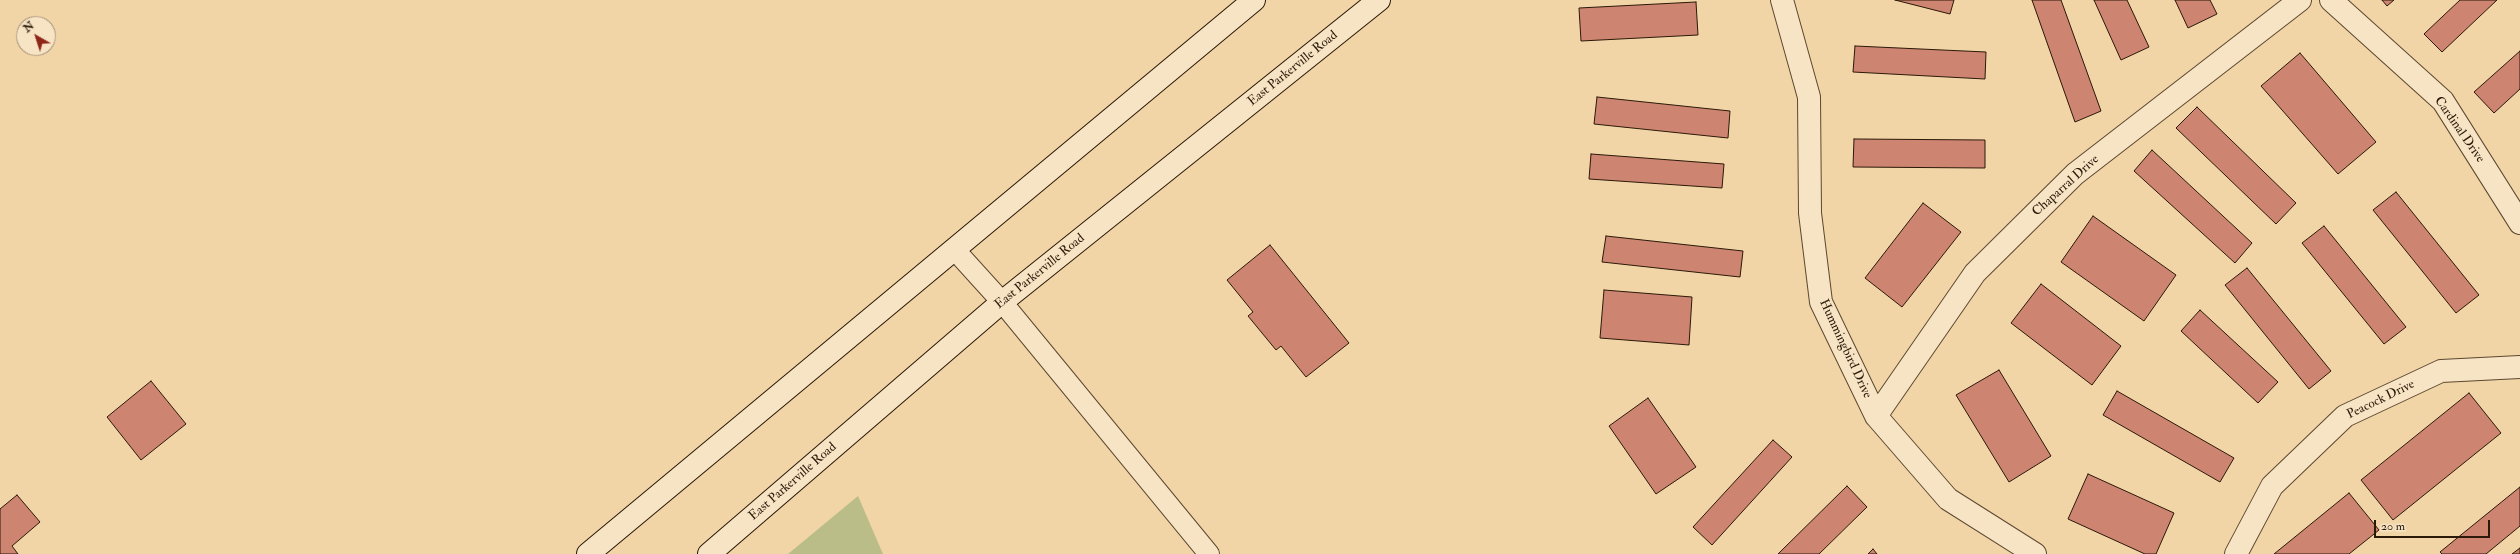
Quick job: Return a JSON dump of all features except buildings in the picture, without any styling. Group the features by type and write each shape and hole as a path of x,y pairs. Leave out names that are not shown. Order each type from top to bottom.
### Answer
{"street":[{"path":"588,554 1254,0"},
{"name":"East Parkerville Road","path":"709,554 1002,302 1379,0"},
{"name":"Hummingbird Drive","path":"1782,0 1808,97 1810,213 1821,302 1876,416 1948,499 2035,554"},
{"name":"Chaparral Drive","path":"1876,416 1975,273 2069,180 2300,0"},
{"name":"Cardinal Drive","path":"2331,0 2443,101 2520,223"},
{"name":"Peacock Drive","path":"2236,554 2272,486 2346,416 2441,371 2520,367"}],"lane":[{"path":"954,249 1002,302 1209,554"}],"green space":[{"path":"858,496 883,554 788,554"}]}
